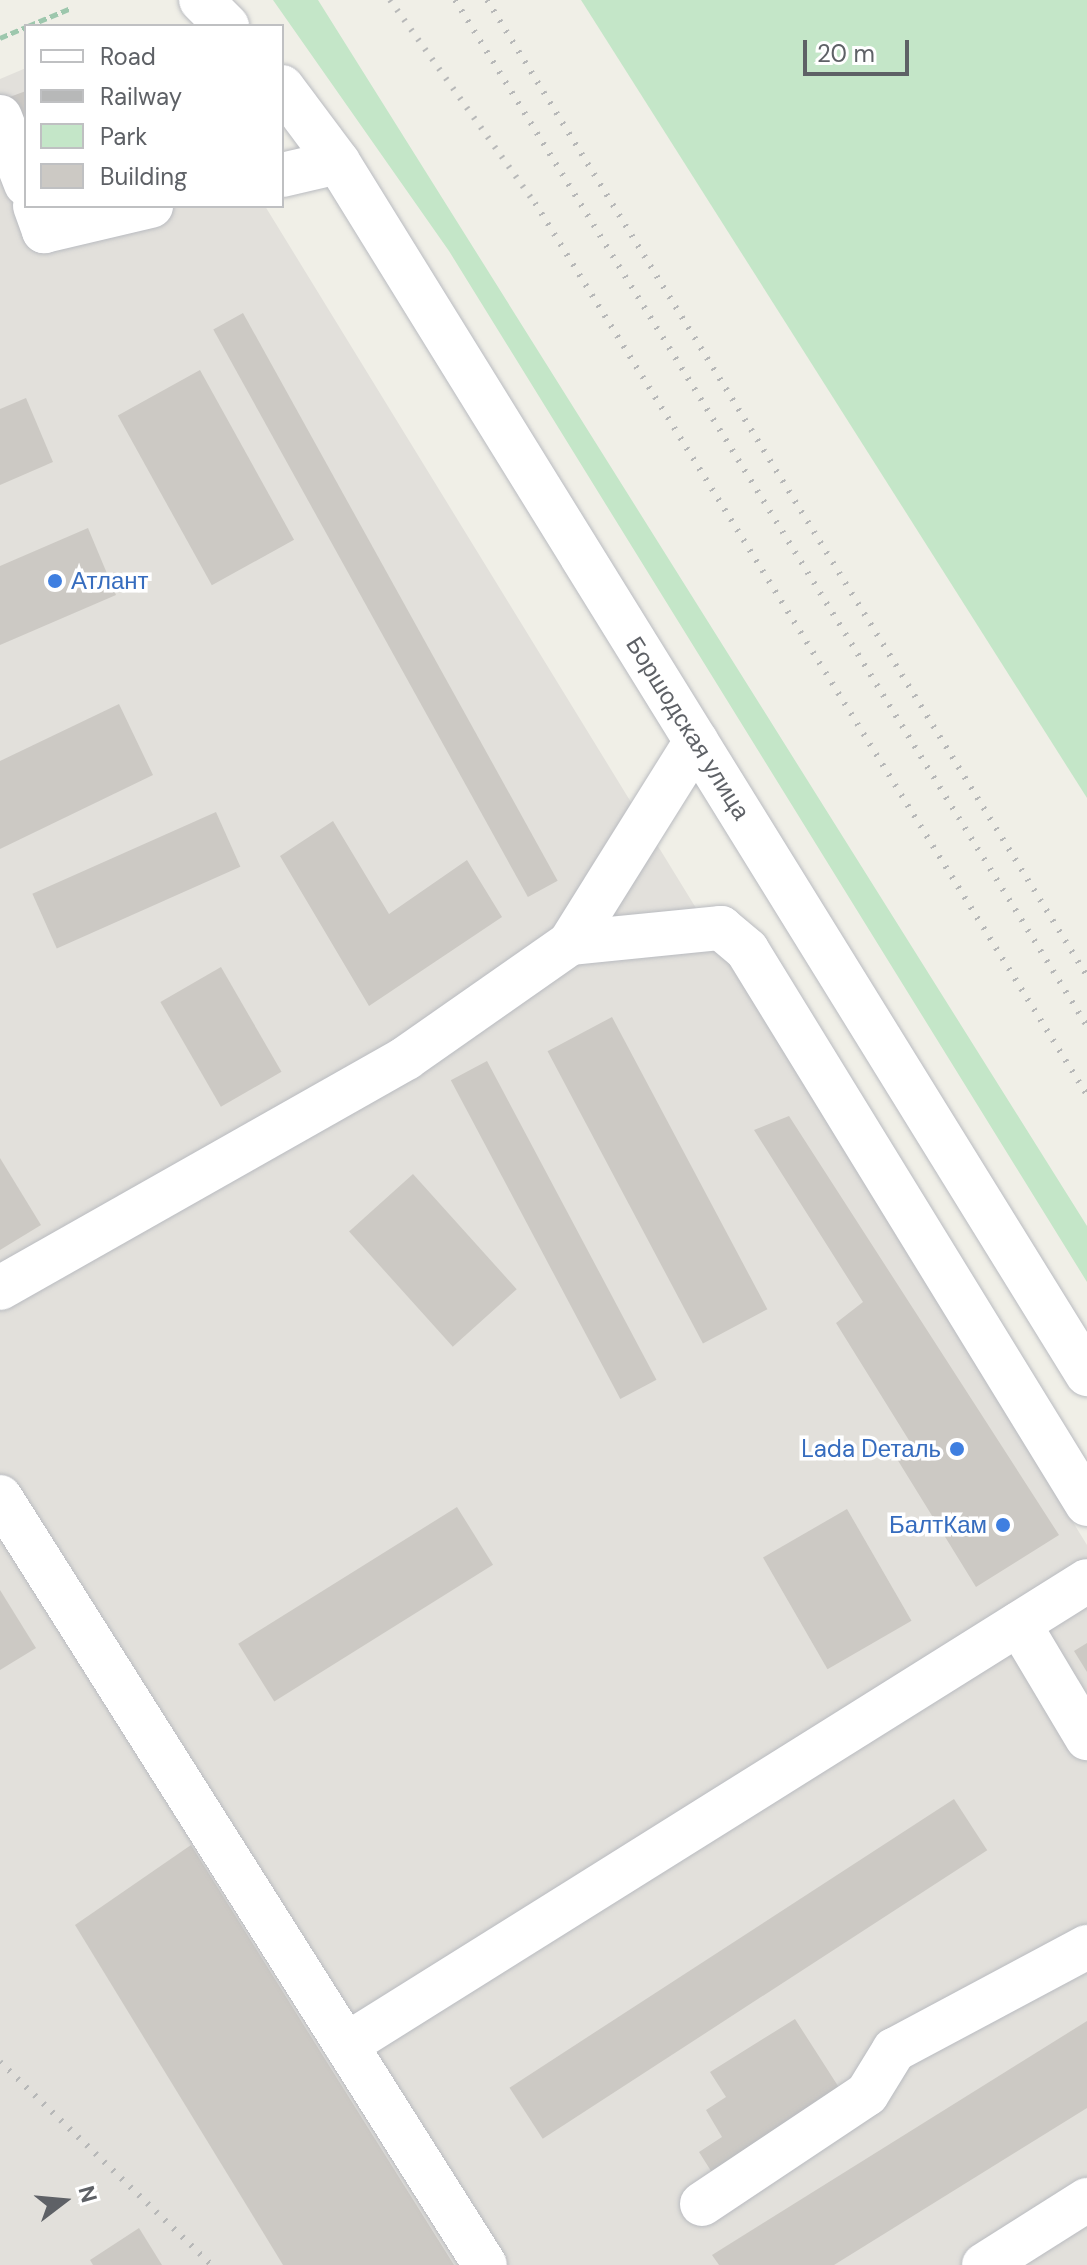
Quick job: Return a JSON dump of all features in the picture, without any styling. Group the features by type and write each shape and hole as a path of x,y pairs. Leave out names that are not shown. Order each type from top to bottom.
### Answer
{"street":[{"path":"201,0 225,24"},
{"name":"Боршодская улица","path":"284,90 338,162 1087,1374"},
{"path":"0,117 24,179"},
{"path":"284,175 338,162"},
{"path":"36,208 44,231 142,208"},
{"path":"0,1288 406,1058 570,943 696,741"},
{"path":"570,943 721,928 747,950 1087,1504"},
{"path":"0,1497 485,2265"},
{"path":"346,2045 1087,1581"},
{"path":"1019,1624 1087,1738"},
{"path":"702,2204 867,2094 894,2050 1087,1947"},
{"path":"984,2265 1087,2200"}],"path":[{"path":"32,24 71,8"},
{"path":"0,38 24,27"}],"shaded area":[{"path":"24,69 24,208 266,208 1087,1545 1087,2265 0,2265 0,79"}],"green space":[{"path":"273,0 318,0 1087,1226 1087,1282 449,251"},
{"path":"581,0 1087,0 1087,798"}],"building":[{"path":"24,92 24,153 4,99"},
{"path":"243,313 558,881 528,897 213,329"},
{"path":"200,370 294,540 212,585 118,416"},
{"path":"26,398 53,462 0,485 0,409"},
{"name":"Атлант","path":"88,528 116,595 0,645 0,566"},
{"path":"119,704 153,775 0,849 0,761"},
{"path":"216,812 240,867 57,949 32,894"},
{"path":"333,821 389,914 467,860 502,917 369,1006 280,856"},
{"path":"221,967 282,1072 221,1107 160,1002"},
{"path":"612,1017 767,1309 703,1344 548,1051"},
{"path":"487,1061 656,1380 620,1399 451,1080"},
{"path":"789,1116 1059,1535 976,1587 897,1459 915,1450 836,1323 863,1302 754,1130"},
{"path":"0,1158 41,1225 0,1250"},
{"path":"413,1174 517,1289 453,1347 349,1232"},
{"path":"457,1507 493,1565 274,1701 238,1644"},
{"path":"847,1509 911,1621 827,1669 763,1558"},
{"path":"0,1590 36,1648 0,1670"},
{"path":"1087,1643 1087,1672 1074,1651"},
{"path":"954,1799 987,1850 543,2139 510,2088"},
{"path":"191,1845 454,2265 283,2265 75,1925"},
{"path":"795,2019 847,2100 718,2182 699,2152 722,2137 706,2110 726,2097 710,2072"},
{"path":"1087,2021 1087,2108 834,2265 719,2265 712,2255"},
{"path":"139,2228 162,2265 93,2265 90,2260"}],"railway":[{"path":"390,0 535,203 1087,1095"},
{"path":"455,0 1087,1026"},
{"path":"487,0 1087,976"},
{"path":"0,2062 212,2265"}],"place":[{"name":"Атлант","path":"55,581"},
{"name":"Lada Dеталь","path":"957,1449"},
{"name":"БалтКам","path":"1003,1525"}]}
